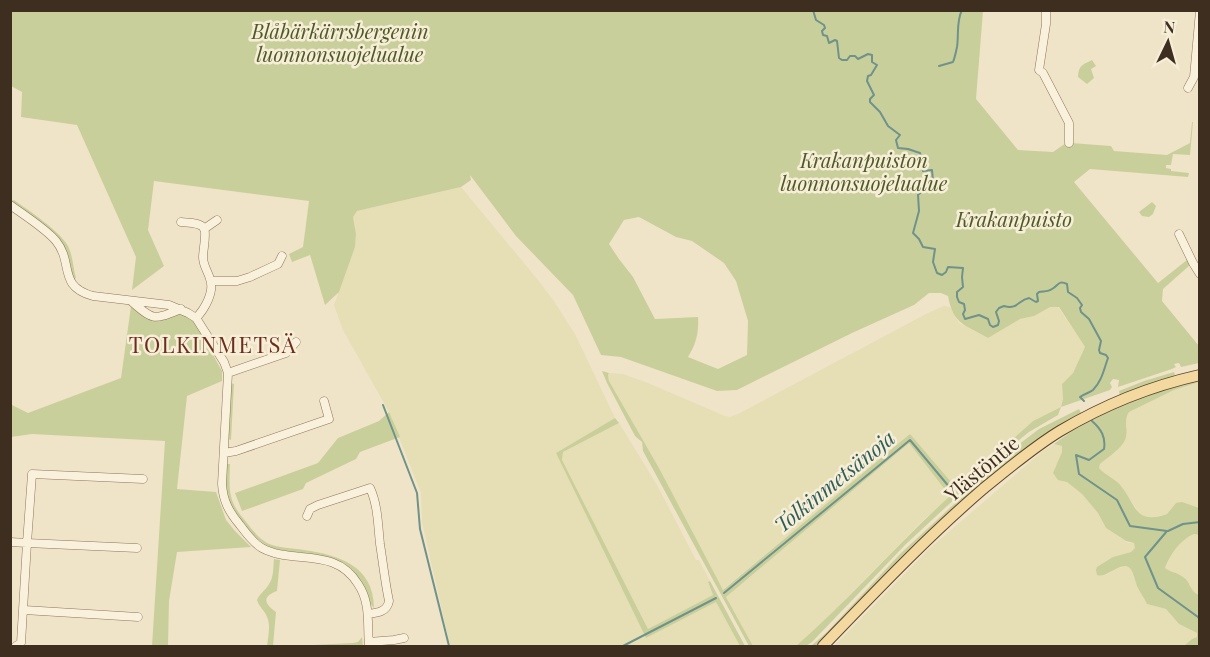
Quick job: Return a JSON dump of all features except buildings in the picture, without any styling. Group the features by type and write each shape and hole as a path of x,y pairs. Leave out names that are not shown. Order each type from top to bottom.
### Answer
{"main road":[{"name":"Ylästöntie","path":"824,646 892,574 969,501 1014,463 1074,423 1106,407 1156,388 1200,375"}],"street":[{"path":"1046,10 1040,70 1069,123 1069,143"},
{"path":"1188,88 1194,77 1200,11"},
{"path":"10,205 54,238 61,247 68,276 76,289 93,296 163,304 181,309 196,318 224,362 228,373 222,484 225,502 233,516 252,540 261,547 274,552 331,562 348,572 363,592 368,614 369,644 405,638"},
{"path":"204,229 217,220"},
{"path":"181,222 196,224 204,229 205,234 203,260 205,270 212,281 206,303 196,318"},
{"path":"1179,234 1200,274"},
{"path":"212,281 237,281 250,277 278,264 282,256"},
{"path":"130,301 155,317 164,317 181,309"},
{"path":"228,373 286,352 296,342"},
{"path":"224,453 329,419 324,401"},
{"path":"16,646 21,643 32,474 143,479"},
{"path":"307,516 310,509 318,504 370,488 376,506 389,601 385,610 368,614"},
{"path":"10,542 137,548"},
{"path":"24,610 138,616"}],"shaded area":[{"path":"461,187 554,301 576,336 615,418 556,453 646,638 716,602 740,646 450,646 422,522 421,493 389,412 343,330 334,305 355,247 356,234 353,217 357,211"},
{"path":"944,306 950,307 959,323 988,338 1020,319 1034,316 1050,306 1058,307 1085,347 1073,373 1062,384 1061,407 1033,421 957,490 910,435 722,590 659,468 609,381 609,373 623,374 648,383 730,417"},
{"path":"1199,382 1199,508 1176,503 1167,514 1149,518 1140,514 1116,480 1099,468 1100,464 1111,454 1127,427 1126,417 1129,412 1174,390"},
{"path":"619,423 657,485 696,560 699,560 710,581 708,583 713,595 648,629 562,460 563,452"},
{"path":"909,442 951,496 921,522 823,622 796,646 753,646 726,597"},
{"path":"1054,444 1062,446 1060,460 1055,467 1067,482 1082,494 1098,513 1106,528 1128,543 1135,545 1131,552 1113,557 1101,576 1118,568 1129,567 1133,571 1136,583 1147,604 1166,609 1179,624 1197,633 1197,637 1184,646 834,646 929,549 1044,450"},
{"path":"1194,534 1199,535 1199,595 1195,594 1180,575 1170,573 1165,568 1173,552 1184,539"}],"green space":[{"path":"10,11 983,11 976,99 1018,150 1053,152 1066,143 1071,143 1111,146 1114,151 1167,155 1190,143 1193,122 1190,155 1173,154 1171,165 1166,165 1166,168 1171,171 1189,173 1188,177 1090,169 1074,182 1158,283 1187,260 1184,252 1190,265 1163,289 1162,301 1199,346 1199,363 1181,367 1179,363 1174,364 1176,367 1172,369 1118,387 1119,380 1113,379 1110,383 1112,387 1110,390 1061,407 1062,384 1073,373 1085,347 1059,307 1050,307 1034,316 1020,319 988,338 957,319 948,296 941,293 929,293 914,305 737,390 717,391 621,357 601,355 573,295 516,236 470,175 471,180 461,187 357,211 353,217 356,234 355,247 339,292 325,305 310,255 292,262 289,254 303,247 309,201 154,181 148,230 164,266 132,290 136,257 77,125 21,117 22,92 11,86","holes":["639,217 676,237 692,241 724,263 736,281 748,321 747,355 718,369 688,357 696,338 698,317 655,319 633,277 609,244 624,220"]},
{"path":"1092,60 1096,66 1091,69 1094,78 1087,84 1078,77 1078,73 1082,66"},
{"path":"14,200 64,240 71,254 76,278 74,279 63,244 11,201"},
{"path":"1152,202 1156,206 1153,214 1149,217 1142,216 1139,212"},
{"name":"TOLKINMETSÄ","path":"131,306 145,316 180,314 189,317 222,371 222,381 187,396 177,489 216,492 226,520 251,547 177,552 169,601 168,646 152,646 165,441 32,434 11,437 10,404 28,413 121,378"},
{"path":"602,371 609,373 609,381 659,468 723,590 910,434 957,489 1033,421 1061,407 1058,415 1029,432 1013,445 906,544 812,642 806,646 796,646 950,496 909,443 726,597 753,646 749,646 643,451 642,442 635,436"},
{"path":"1174,372 1175,375 1159,383 1120,397 1119,391"},
{"path":"1199,379 1199,382 1174,390 1129,412 1126,418 1126,437 1123,443 1100,464 1099,468 1119,483 1134,507 1143,515 1156,517 1167,514 1176,503 1182,502 1199,508 1199,535 1194,534 1180,543 1165,568 1183,577 1193,591 1199,595 1199,646 1184,646 1197,637 1197,633 1179,624 1166,609 1147,604 1130,568 1124,566 1104,575 1097,575 1097,567 1113,557 1131,552 1135,548 1134,543 1126,541 1106,528 1098,513 1082,494 1067,482 1058,480 1053,473 1062,452 1062,446 1054,444 1105,413 1152,394"},
{"path":"231,383 234,384 231,440 228,439"},
{"path":"1079,409 1082,415 968,497 902,557 818,646 811,646 900,554 1018,445 1039,429"},
{"path":"389,412 400,437 360,452 356,459 306,483 303,489 242,511 235,493 318,463 338,438 379,421"},
{"path":"615,418 619,423 563,452 562,460 648,629 713,595 708,582 710,581 745,646 740,646 716,602 646,638 556,453"},
{"path":"227,464 230,464 230,490 236,509 259,537 271,545 330,555 352,565 368,582 374,608 358,577 343,564 318,555 276,549 261,542 246,528 227,496"},
{"path":"274,559 280,560 277,591 272,593 266,601 276,612 273,646 267,646 268,620 257,600 271,581"},
{"path":"362,637 363,646 306,646 353,643 358,642"}],"waterway":[{"path":"813,10 816,20 824,25 823,35 827,36 829,43 837,41 839,58 847,60 850,56 858,59 868,54 872,55 872,62 877,65 868,76 867,81 874,95 870,102 880,112 888,126 900,135 896,140 898,148 920,153 923,171 932,170 933,181 918,195 919,211 913,233 923,247 935,249 933,262 937,273 942,275 948,267 963,268 963,287 957,292 957,297 959,302 964,304 965,319 979,315 988,319 993,327 998,325 996,312 999,308 1012,307 1029,298 1036,302 1039,292 1050,290 1059,283 1067,284 1068,292 1082,305 1081,312 1089,319 1101,341 1100,353 1108,358 1096,386 1080,397 1084,401"},
{"path":"939,66 953,62 962,10"},
{"name":"Tolkinmetsänoja","path":"383,405 417,493 420,529 449,646"},
{"path":"1092,421 1102,434 1104,449 1089,460 1076,455 1079,474 1117,500 1130,526 1167,531 1145,557 1158,588 1200,620"},
{"name":"Tolkinmetsänoja","path":"724,593 910,440 956,495"},
{"path":"1168,531 1183,524 1200,522"},
{"name":"Tolkinmetsänoja","path":"623,646 716,598"}],"district":[{"name":"TOLKINMETSÄ","path":"213,345"}],"park label":[{"name":"Blåbärkärrsbergenin luonnonsuojelualue","path":"340,44"},
{"name":"Krakanpuiston luonnonsuojelualue","path":"864,172"},
{"name":"Krakanpuisto","path":"1014,220"}]}
